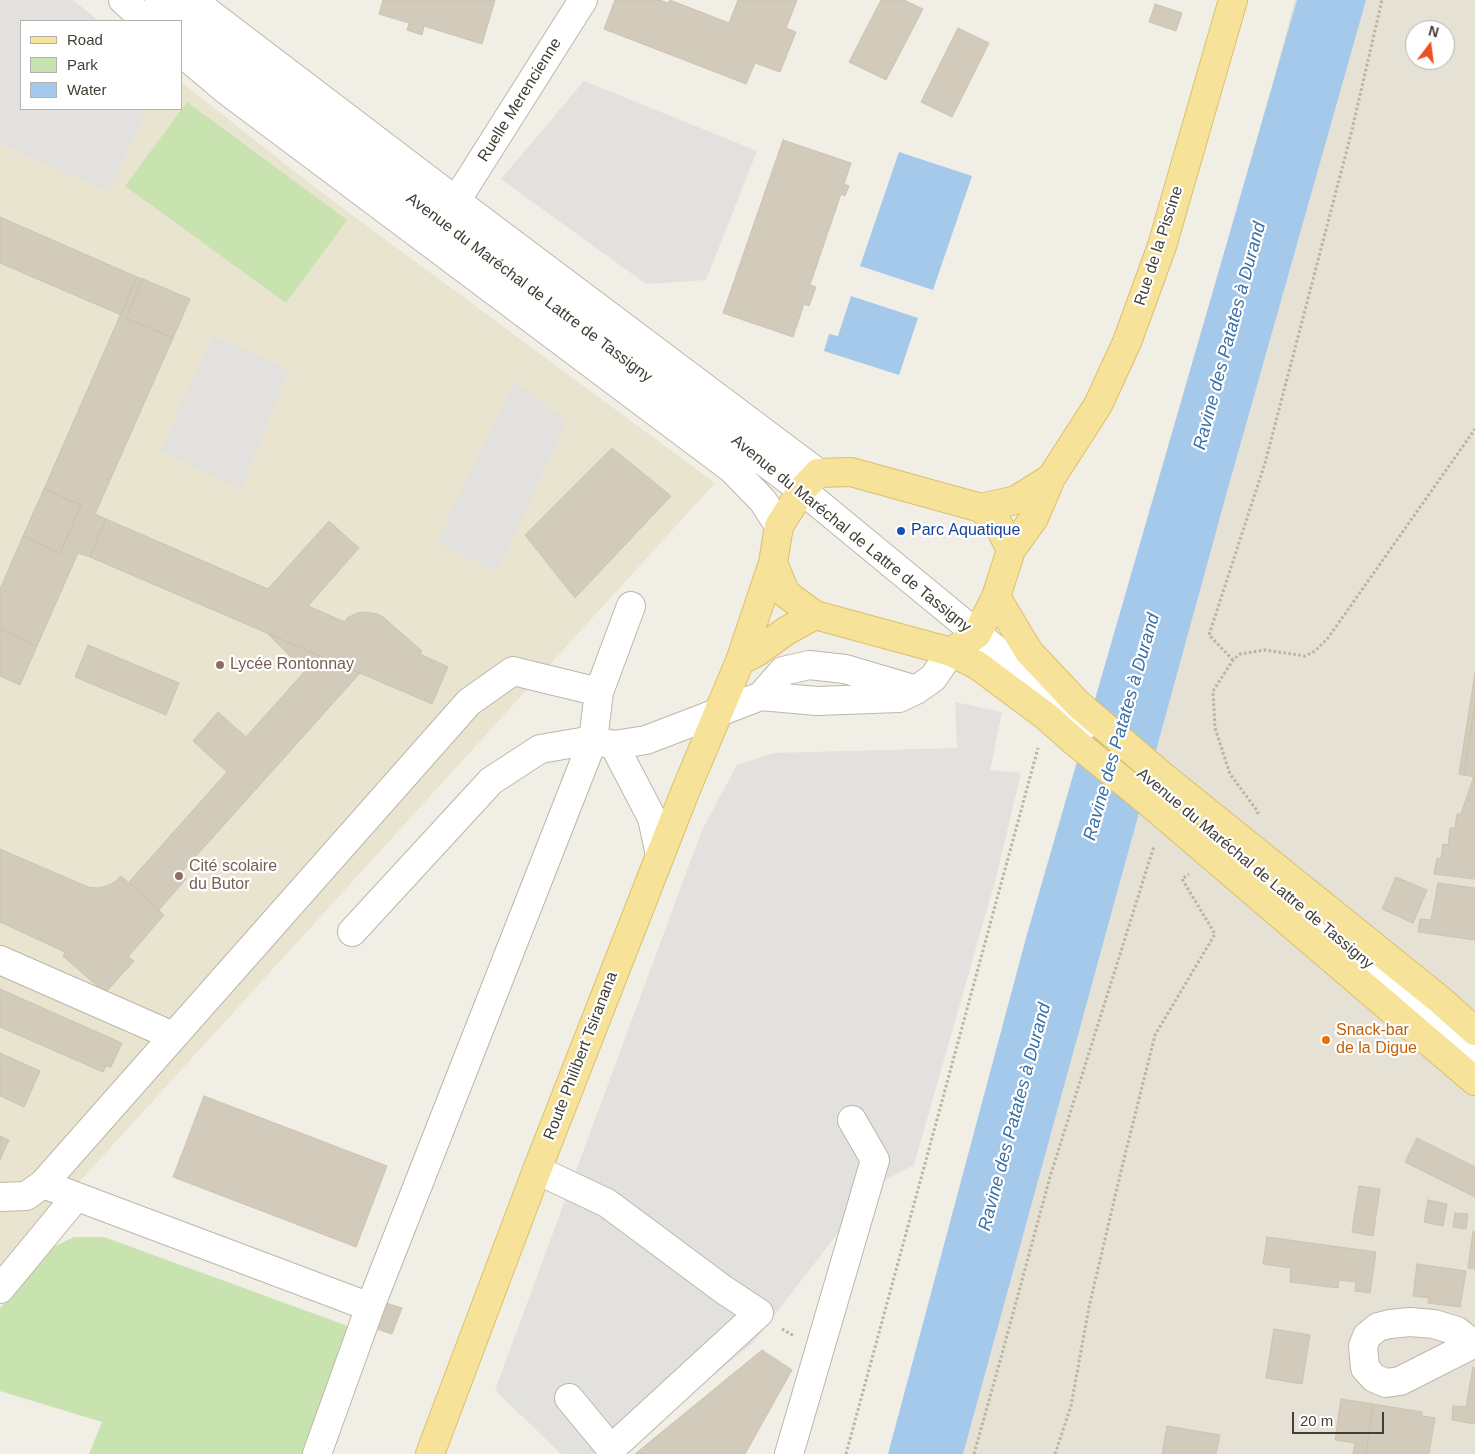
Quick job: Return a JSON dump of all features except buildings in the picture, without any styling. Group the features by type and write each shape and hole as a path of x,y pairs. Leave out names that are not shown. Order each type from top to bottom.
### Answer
{"main road":[{"name":"Rue de la Piscine","path":"977,634 996,597 1011,550 1034,518 1051,478 1098,405 1127,342 1162,246 1233,0"},
{"path":"779,526 810,482 851,472 981,508 998,524 1011,550"},
{"name":"Rue de la Piscine","path":"981,508 1016,500 1051,478"},
{"name":"Route Philibert Tsiranana","path":"430,1454 537,1170 660,855 740,661 773,563 779,526"},
{"path":"740,661 757,652 786,631 815,615 786,594 773,563"},
{"name":"Avenue du Maréchal de Lattre de Tassigny","path":"996,597 1068,720 1158,795 1234,834 1439,999 1475,1031"},
{"name":"Avenue du Maréchal de Lattre de Tassigny","path":"815,615 951,652 977,665 1068,720 1158,795 1212,856 1475,1081"},
{"path":"951,652 977,634"}],"street":[{"path":"123,0 145,20"},
{"name":"Avenue du Maréchal de Lattre de Tassigny","path":"160,0 242,73 810,482"},
{"name":"Ruelle Merencienne","path":"456,201 583,0"},
{"name":"Avenue du Maréchal de Lattre de Tassigny","path":"203,4 456,201 810,482 977,634 1068,720"},
{"name":"Avenue du Maréchal de Lattre de Tassigny","path":"182,53 226,90 732,468 763,501 779,526"},
{"path":"631,606 599,692 604,742 652,818 660,855"},
{"path":"761,696 817,702 898,698 916,690 933,678 951,652"},
{"path":"352,932 491,781 540,749 604,742 646,740 761,696 783,671 809,665 845,669 916,690"},
{"path":"0,1197 26,1196 43,1184 469,702 513,671 599,692"},
{"path":"317,1454 370,1307 604,742"},
{"name":"Avenue du Maréchal de Lattre de Tassigny","path":"1158,795 1475,1056"},
{"path":"0,960 173,1036"},
{"path":"789,1454 875,1160 852,1120"},
{"path":"537,1170 607,1203 724,1290 759,1313 611,1450 569,1398"},
{"path":"43,1184 370,1307"},
{"path":"0,1289 76,1197"}],"path":[{"path":"1233,660 1209,635 1265,463 1348,143 1382,0"},
{"path":"1234,834 1258,812 1230,774 1215,728 1213,691 1233,660 1240,654 1265,650 1305,656 1315,651 1328,638 1475,429"},
{"path":"846,1454 1068,720"},
{"path":"974,1454 1158,795"},
{"path":"1055,1454 1071,1406 1089,1307 1155,1035 1216,934 1182,880 1212,856"},
{"path":"759,1313 819,1354"}],"shaded area":[{"path":"0,0 73,0 98,20 20,20 20,110 147,110 109,192 0,144"},
{"path":"1295,0 1475,0 1475,1454 906,1454"},
{"path":"584,81 757,151 706,280 646,284 501,179"},
{"name":"Cité scolaire du Butor","path":"182,83 317,189 715,483 0,1269 0,144 109,191 147,110 182,110"},
{"path":"213,336 289,369 241,489 160,451"},
{"path":"514,381 567,421 497,572 437,543"},
{"path":"955,702 1002,712 990,770 1021,773 996,878 914,1165 875,1185 753,1343 615,1454 561,1454 495,1390 702,830 737,765 774,753 957,748"}],"green space":[{"path":"187,102 347,220 286,303 125,186"},
{"path":"74,1237 104,1237 356,1329 307,1454 89,1454 102,1422 0,1391 0,1308 51,1248"}],"water":[{"name":"Ravine des Patates à Durand","path":"1297,0 1366,0 1228,488 963,1454 888,1454 1026,938"},
{"path":"899,152 972,176 933,290 860,266"},
{"path":"851,296 918,318 899,375 824,351 829,334 838,336"}],"place":[{"name":"Parc Aquatique","path":"901,531"},
{"name":"Lycée Rontonnay","path":"220,665"},
{"name":"Cité scolaire du Butor","path":"179,876"},
{"name":"Snack-bar de la Digue","path":"1326,1040"}]}
